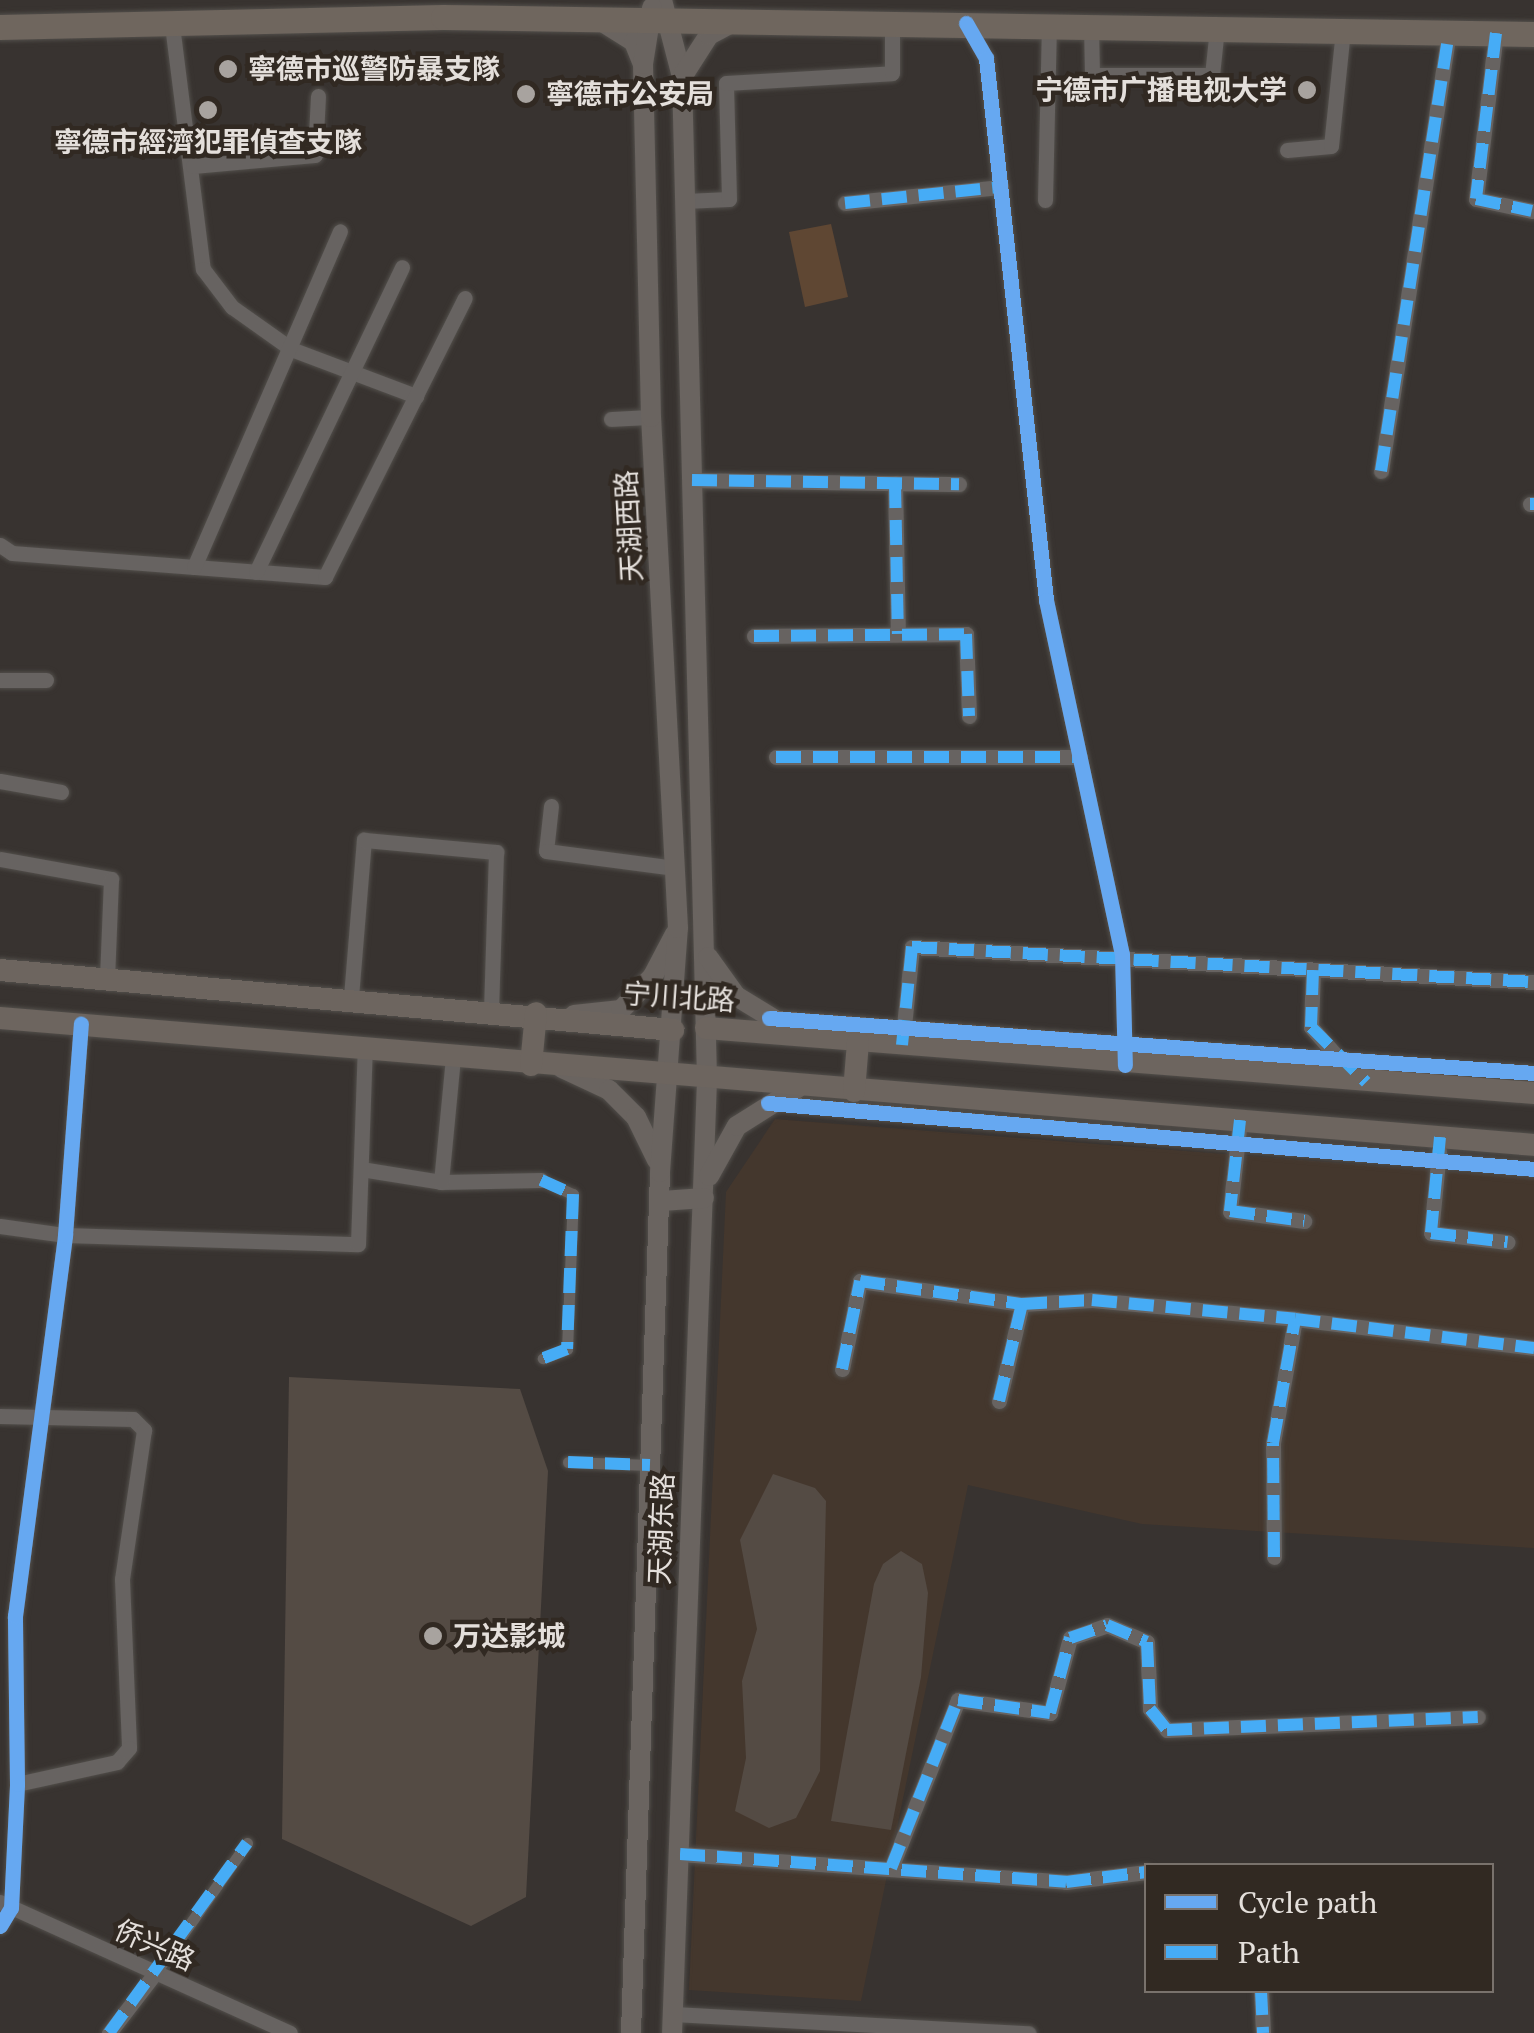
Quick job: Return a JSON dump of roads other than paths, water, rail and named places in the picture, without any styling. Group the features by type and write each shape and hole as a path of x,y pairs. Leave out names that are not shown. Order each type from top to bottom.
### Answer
{"highway":[{"path":"0,26 584,18 659,10 739,19 1534,34"}],"main road":[{"path":"659,10 682,77 706,1028"},
{"name":"天湖西路","path":"659,10 643,64 651,418 678,928 672,1030"},
{"path":"584,18 618,27 643,64"},
{"path":"682,77 708,35 739,19"},
{"path":"677,902 703,903"},
{"path":"564,1016 620,1010 652,976 678,928"},
{"path":"704,949 719,979 769,1018 804,1037"},
{"name":"宁川北路","path":"0,970 536,1013 672,1030 706,1028 858,1042 903,1037 1366,1082 1534,1093"},
{"path":"531,1065 536,1013"},
{"path":"0,1018 666,1078 1240,1120 1439,1148 1534,1145"},
{"name":"天湖东路","path":"672,2024 705,1193 706,1028"},
{"name":"天湖东路","path":"631,2033 660,1172 672,1030"},
{"path":"854,1091 858,1042"},
{"path":"562,1068 609,1090 636,1117 660,1172"},
{"path":"662,1201 705,1193 737,1126 768,1102 799,1087"}],"street":[{"path":"685,201 730,199 726,82 892,73 892,22"},
{"path":"966,23 986,58 1046,600 1122,959 1125,1056 1340,1060 1534,1074"},
{"path":"172,25 204,269 232,307 291,349 352,376 416,396"},
{"path":"1046,200 1049,25"},
{"path":"1091,26 1092,76 1212,76 1217,28"},
{"path":"1287,150 1331,146 1343,30"},
{"path":"1381,471 1449,32"},
{"path":"1496,33 1476,200 1532,210"},
{"path":"193,166 315,155 318,96"},
{"path":"845,203 1000,187"},
{"path":"194,567 340,232"},
{"path":"256,572 402,267"},
{"path":"0,545 12,554 326,577 465,298"},
{"path":"611,419 651,418"},
{"path":"692,480 959,484"},
{"path":"894,483 898,634"},
{"path":"754,636 966,634 969,716"},
{"path":"0,680 46,680"},
{"path":"776,756 1080,757"},
{"path":"0,780 61,792"},
{"path":"551,806 546,851 675,868"},
{"path":"352,997 364,840 496,852 491,1010"},
{"path":"0,859 111,879 107,978"},
{"path":"769,1018 903,1037 912,947 1534,982"},
{"path":"1313,970 1310,1027 1366,1082"},
{"path":"0,1926 6,1905 18,1784 8,1616 41,1420 65,1235 81,1024"},
{"path":"0,1226 65,1235 358,1244 365,1048"},
{"path":"441,1182 453,1058"},
{"path":"768,1102 1237,1146 1439,1148 1534,1169"},
{"path":"1240,1120 1230,1211 1304,1221"},
{"path":"1439,1148 1431,1234 1507,1242"},
{"path":"361,1169 441,1182 540,1180 573,1194 567,1349 544,1358"},
{"path":"842,1370 860,1281 1022,1304 1092,1300 1295,1319 1534,1348"},
{"path":"999,1401 1022,1304"},
{"path":"1274,1558 1273,1443 1295,1319"},
{"path":"0,1416 41,1420 133,1419 144,1430 122,1579 129,1748 117,1762 18,1784"},
{"path":"568,1462 650,1465"},
{"path":"891,1868 958,1700 1050,1713 1070,1638 1107,1626 1147,1642 1150,1709 1168,1730 1478,1717"},
{"path":"109,2033 247,1843"},
{"path":"680,1854 1066,1882 1144,1872"},
{"name":"侨兴路","path":"6,1905 289,2033"},
{"path":"1262,1993 1263,2033"},
{"path":"672,2024 1028,2033"}],"place":[{"name":"寧德市巡警防暴支隊","path":"228,69"},
{"name":"宁德市广播电视大学","path":"1307,90"},
{"name":"寧德市公安局","path":"526,94"},
{"name":"寧德市經濟犯罪偵查支隊","path":"208,110"},
{"name":"万达影城","path":"433,1636"}]}
